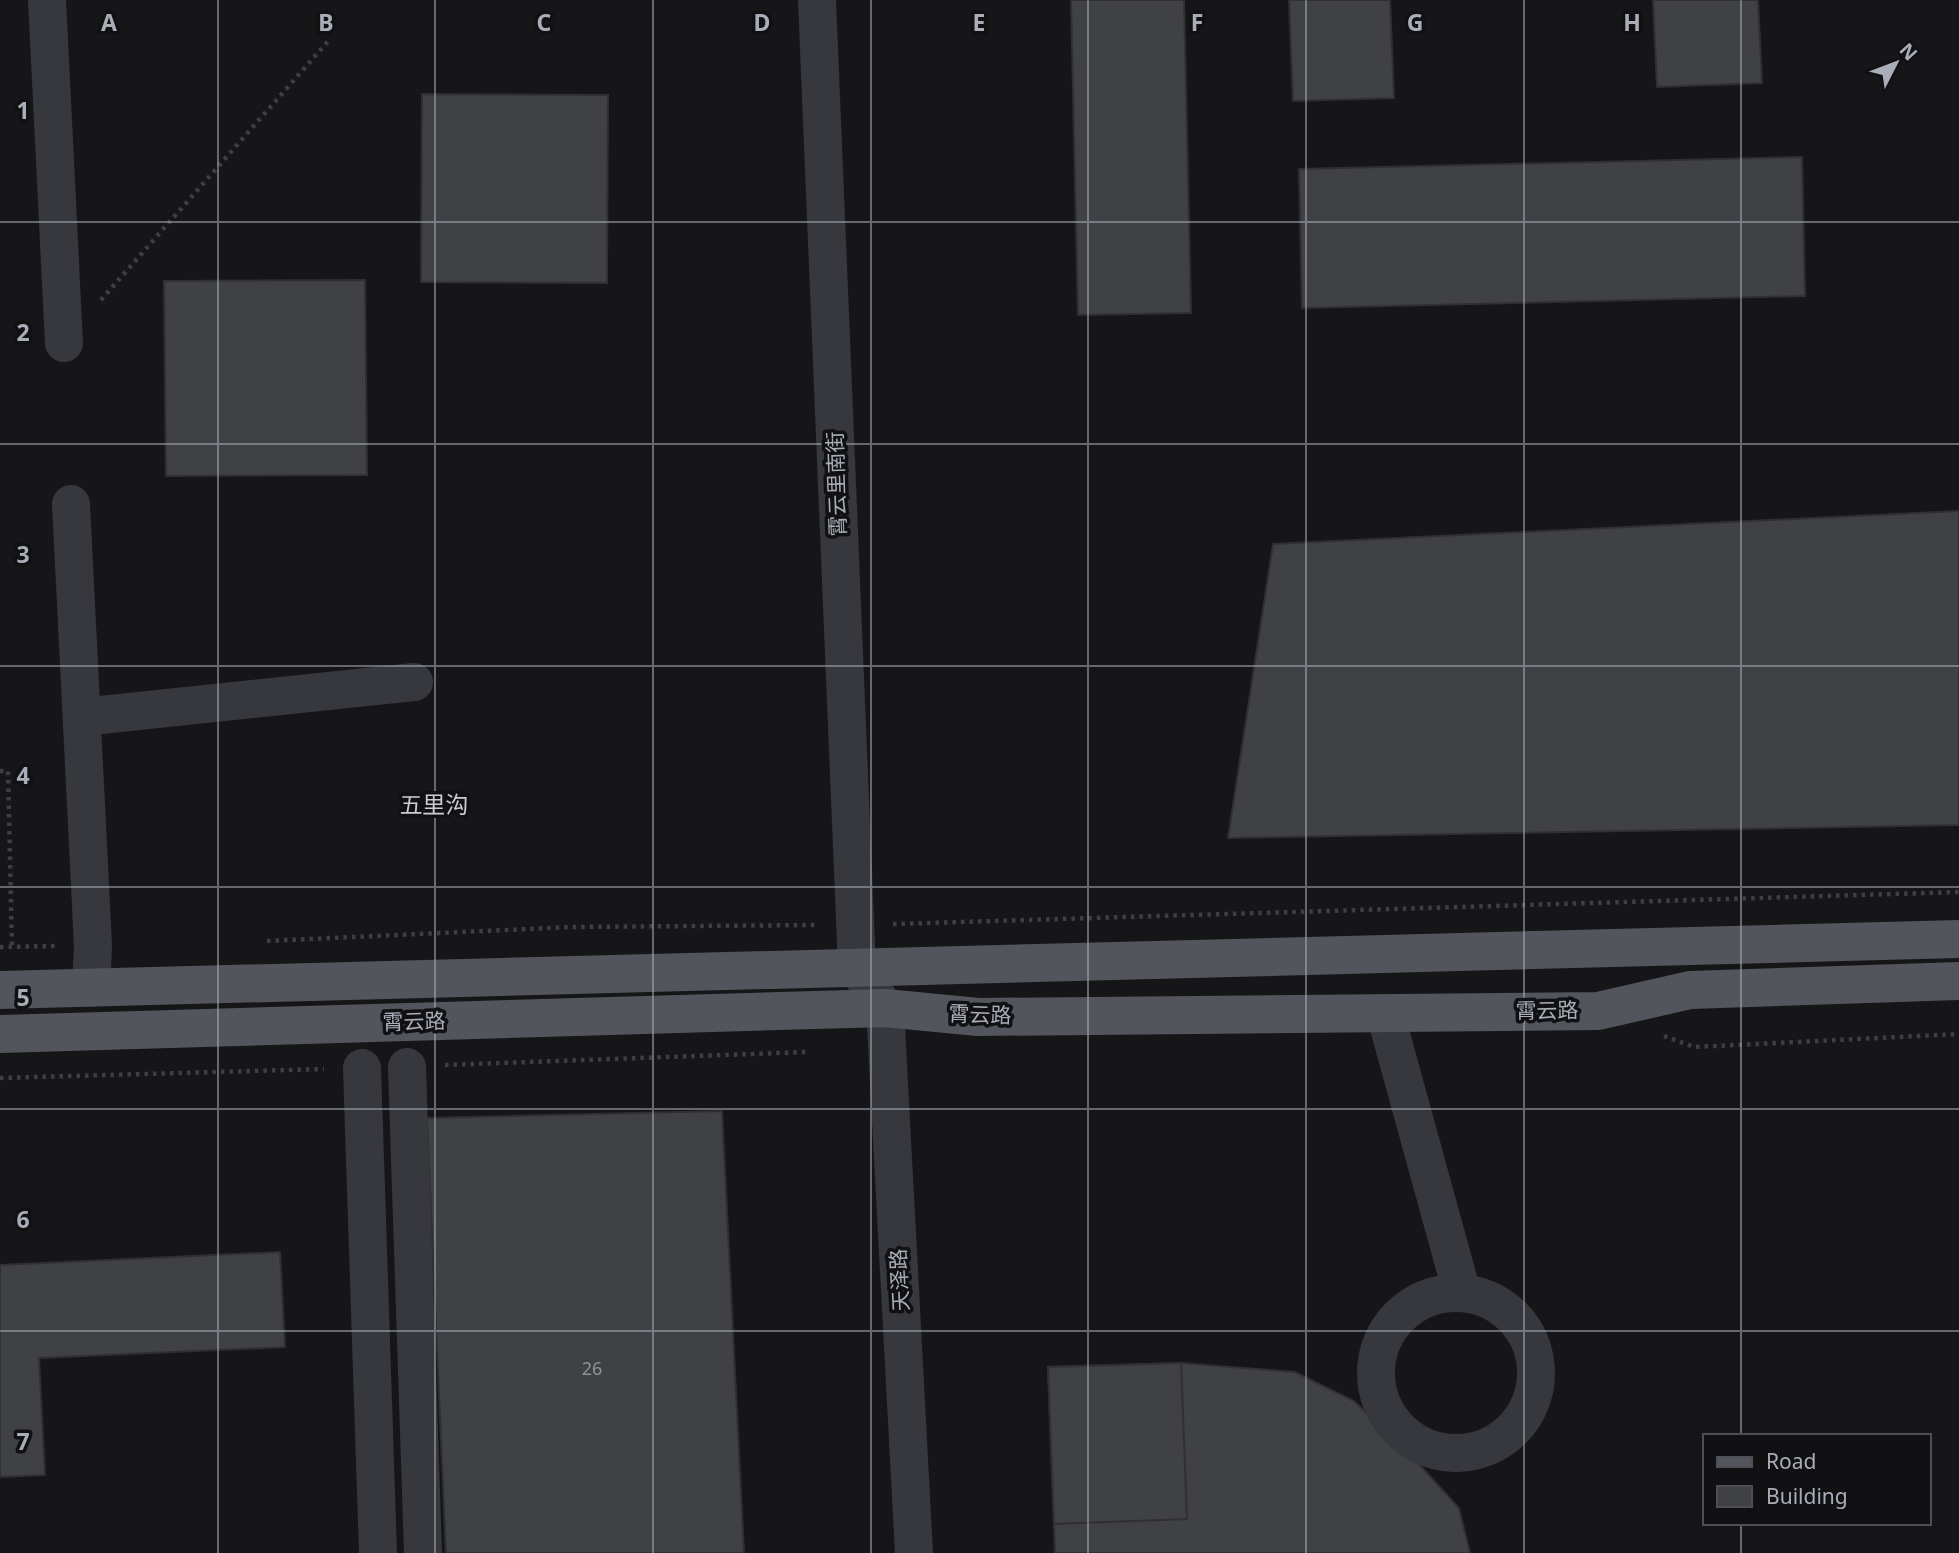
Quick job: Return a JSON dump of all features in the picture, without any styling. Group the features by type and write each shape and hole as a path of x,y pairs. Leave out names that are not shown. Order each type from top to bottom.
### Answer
{"main road":[{"name":"霄云路","path":"0,990 1959,939"},
{"name":"霄云路","path":"0,1034 886,1008 978,1017 1598,1011 1690,990 1959,981"}],"street":[{"path":"47,0 64,342"},
{"name":"霄云里南街","path":"817,0 857,968"},
{"path":"71,504 93,946 91,988"},
{"path":"82,716 414,682"},
{"path":"857,968 886,1008"},
{"name":"天泽路","path":"886,1008 914,1553"},
{"path":"1385,1013 1462,1293"},
{"path":"407,1067 423,1553"},
{"path":"362,1068 378,1553"},
{"path":"1448,1292 1462,1293 1474,1294 1499,1304 1519,1322 1532,1345 1537,1371 1533,1397 1521,1421 1502,1440 1477,1451 1451,1453 1425,1447 1402,1433 1386,1412 1376,1387 1376,1360 1384,1335 1400,1314 1422,1299 1448,1292"}],"path":[{"path":"64,342 330,39"},
{"path":"0,771 8,771 12,947"},
{"path":"264,942 572,927 856,925 1959,892"},
{"path":"0,947 93,946"},
{"path":"1658,1034 1694,1047 1959,1034"},
{"path":"407,1067 810,1052"},
{"path":"0,1078 362,1068"}],"building":[{"path":"1071,0 1184,0 1191,313 1078,315"},
{"path":"1289,0 1390,0 1394,98 1293,101"},
{"path":"1653,0 1758,0 1762,83 1657,87"},
{"path":"422,94 608,95 607,283 421,282"},
{"path":"1802,157 1805,296 1302,308 1299,169"},
{"path":"365,280 367,475 166,476 164,281"},
{"path":"1959,511 1959,825 1228,838 1273,544"},
{"path":"722,1111 744,1553 446,1553 427,1118"},
{"path":"280,1252 285,1347 39,1358 45,1475 0,1477 0,1265"},
{"path":"1181,1363 1295,1372 1354,1401 1408,1452 1459,1508 1470,1553 1055,1553 1048,1367"},
{"path":"1181,1363 1187,1519 1054,1524 1048,1367"}],"district":[{"name":"五里沟","path":"434,805"}]}
